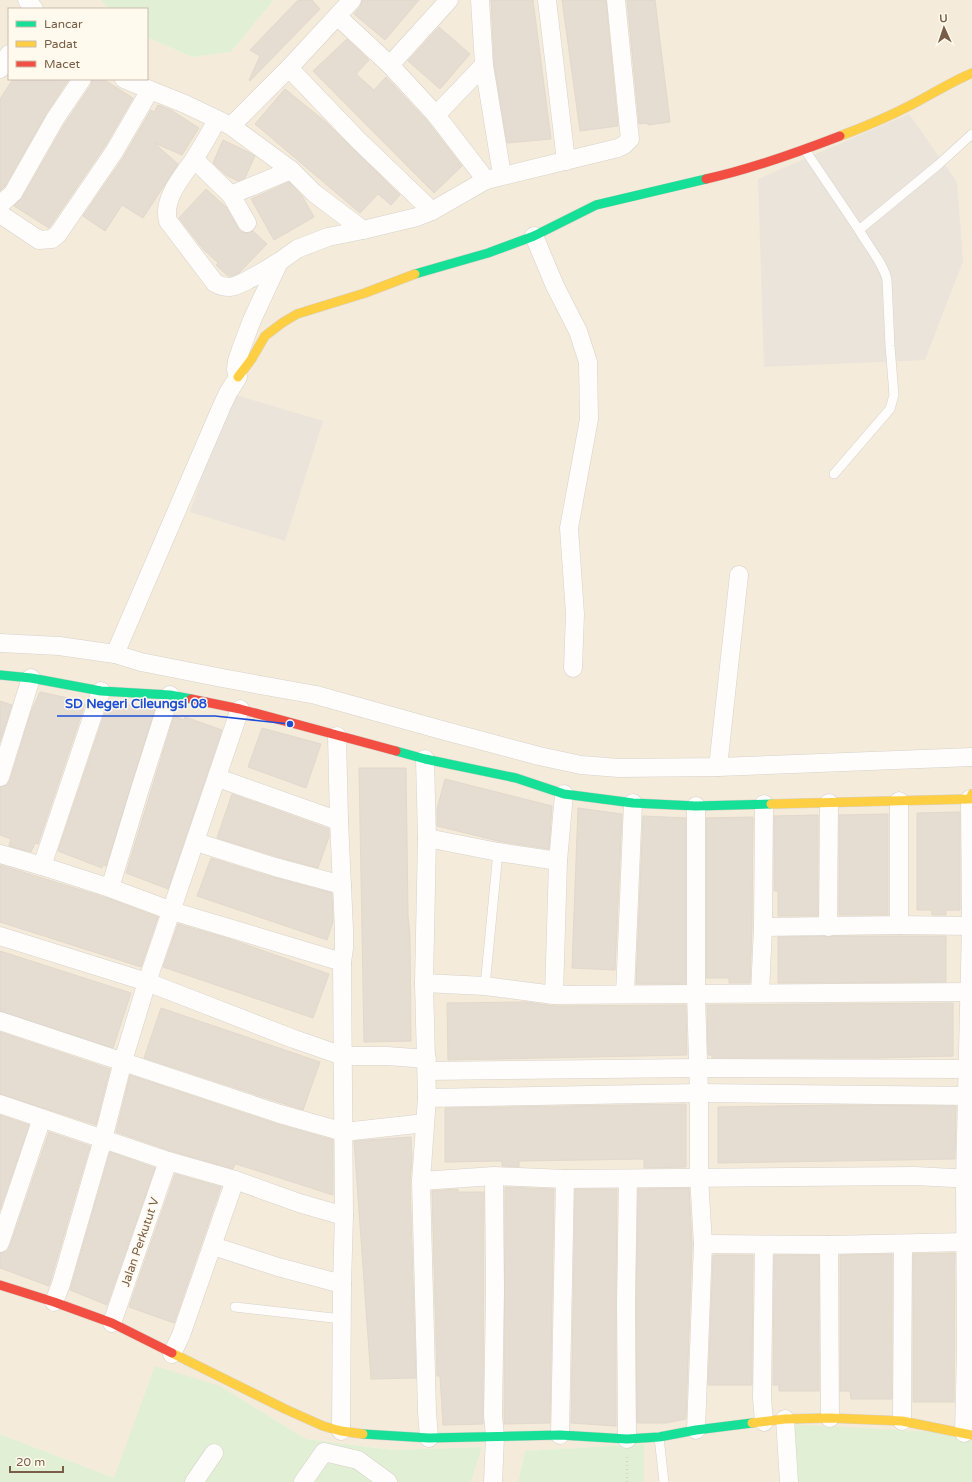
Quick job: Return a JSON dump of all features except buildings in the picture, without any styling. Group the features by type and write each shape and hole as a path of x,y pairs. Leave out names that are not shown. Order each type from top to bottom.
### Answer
{"street":[{"path":"27,0 33,8"},
{"path":"352,0 289,68 224,123 194,159 176,184 166,213 168,221 215,283 225,287 236,286 279,262 297,249 328,237 416,217 432,211 494,177 566,161 618,148 624,145 630,138 616,0"},
{"path":"390,65 449,0"},
{"path":"480,0 494,177"},
{"path":"547,0 566,161"},
{"path":"337,16 390,65 494,177"},
{"path":"436,115 484,65"},
{"path":"289,68 358,140 432,211"},
{"path":"116,654 220,408 238,377 266,336 282,323 297,314 313,308 365,293 417,273 488,253 534,236 596,205 672,186 738,172 805,150 868,126 972,73"},
{"path":"0,205 13,193 55,119 81,80"},
{"path":"126,80 185,104 224,123 290,170 314,193 363,230"},
{"path":"0,214 39,240 52,239 58,234 114,152 150,90"},
{"path":"194,159 231,196 247,223"},
{"path":"231,196 290,170"},
{"path":"534,236 555,286 578,331 588,362 588,419 569,528 575,614 573,668"},
{"path":"238,377 236,369 241,349 252,320 279,262"},
{"path":"718,767 739,574"},
{"path":"0,643 59,646 116,654 141,662 316,695 539,756 581,765 618,768 718,767 972,757"},
{"path":"0,675 31,678 101,691 170,695 240,710 425,759 516,778 564,794 633,803 696,806 899,801 971,796 970,1096 967,1242 969,1305 966,1350 968,1434 902,1421 830,1418 785,1419 696,1430 659,1437 627,1439 560,1435 430,1438 384,1436 341,1430 323,1426 172,1354 112,1323 54,1302 0,1285"},
{"path":"0,777 31,678"},
{"path":"42,866 101,691"},
{"path":"110,888 170,695"},
{"path":"54,1302 61,1284 103,1138 123,1061 147,982 240,710"},
{"path":"337,736 344,936 342,962 344,1216 341,1430"},
{"path":"425,759 427,838 424,983 428,1098 421,1181 427,1412 430,1438"},
{"path":"218,778 339,821"},
{"path":"554,996 558,861 564,794"},
{"path":"899,801 899,925"},
{"path":"625,994 633,803"},
{"path":"828,927 829,803"},
{"path":"760,993 763,927 764,804"},
{"path":"696,806 696,994 699,1094 699,1177 703,1244 696,1396 696,1430"},
{"path":"427,838 498,852 558,861"},
{"path":"196,842 275,867 342,885"},
{"path":"0,854 110,888 172,911 342,962"},
{"path":"763,927 899,925 971,926"},
{"path":"0,936 147,982 294,1039 343,1056 387,1056 427,1065 970,1069"},
{"path":"424,983 485,986 554,996 625,994 970,992"},
{"path":"0,1021 280,1114 344,1132 425,1123"},
{"path":"428,1098 699,1094 970,1096"},
{"path":"0,1104 168,1161 235,1180 299,1203 344,1216"},
{"path":"0,1243 42,1118"},
{"name":"Jalan Perkutut V","path":"112,1323 168,1161"},
{"path":"421,1181 494,1176 565,1179 628,1179 699,1177 915,1176 969,1179"},
{"path":"492,1482 495,1437 493,1415 495,1291 494,1176"},
{"path":"560,1435 565,1179"},
{"path":"627,1439 626,1303 628,1179"},
{"path":"172,1354 181,1335 235,1180"},
{"path":"703,1244 829,1245 967,1242"},
{"path":"902,1421 903,1244"},
{"path":"764,1245 762,1398 764,1422"},
{"path":"829,1245 830,1418"},
{"path":"213,1246 278,1267 342,1284"},
{"path":"785,1419 789,1482"},
{"path":"303,1482 324,1452 323,1426"},
{"path":"324,1452 358,1460 388,1482"},
{"path":"194,1482 214,1453"}],"lane":[{"path":"859,230 938,166 972,134"},
{"path":"805,150 886,272 887,280 894,395 890,409 882,420 834,474"},
{"path":"485,986 498,852"},
{"path":"235,1307 342,1319"},
{"path":"659,1437 664,1482"}],"shaded area":[{"path":"0,0 101,0 108,8 8,8 8,80 148,80 148,37 192,57 231,52 274,0 972,0 972,1434 793,1482 644,1482 644,1444 525,1451 518,1482 471,1482 482,1447 394,1450 306,1439 220,1386 114,1478 0,1434"},
{"path":"909,114 957,182 963,261 925,360 764,367 758,179"},
{"path":"229,393 323,421 285,541 190,512"}],"green space":[{"path":"101,0 274,0 231,52 192,57 148,37 148,8 108,8"},
{"path":"155,1366 220,1386 306,1439 394,1450 482,1447 471,1482 0,1482 0,1434 114,1478"},
{"path":"788,1424 972,1434 972,1482 793,1482"},
{"path":"644,1444 644,1482 518,1482 525,1451"}],"traffic: fast":[{"path":"415,274 488,253 534,236 596,205 706,179"},
{"path":"0,675 31,678 101,691 170,695 191,699"},
{"path":"396,751 425,759 516,778 564,794 633,803 696,806 771,804"},
{"path":"363,1434 429,1438 560,1435 627,1439 659,1437 696,1430 752,1423"}],"traffic: slow":[{"path":"840,136 894,114 972,73"},
{"path":"238,377 251,360 265,336 297,314 365,293 415,274"},
{"path":"771,804 970,799 972,794"},
{"path":"172,1353 285,1409 323,1426 341,1431 363,1434"},
{"path":"752,1423 785,1419 830,1418 902,1421 972,1435"}],"traffic: jam":[{"path":"706,179 774,160 840,136"},
{"path":"191,699 240,709 396,751"},
{"path":"0,1285 54,1302 112,1323 172,1353"}],"place":[{"name":"SD Negeri Cileungsi 08","path":"290,724"}]}
